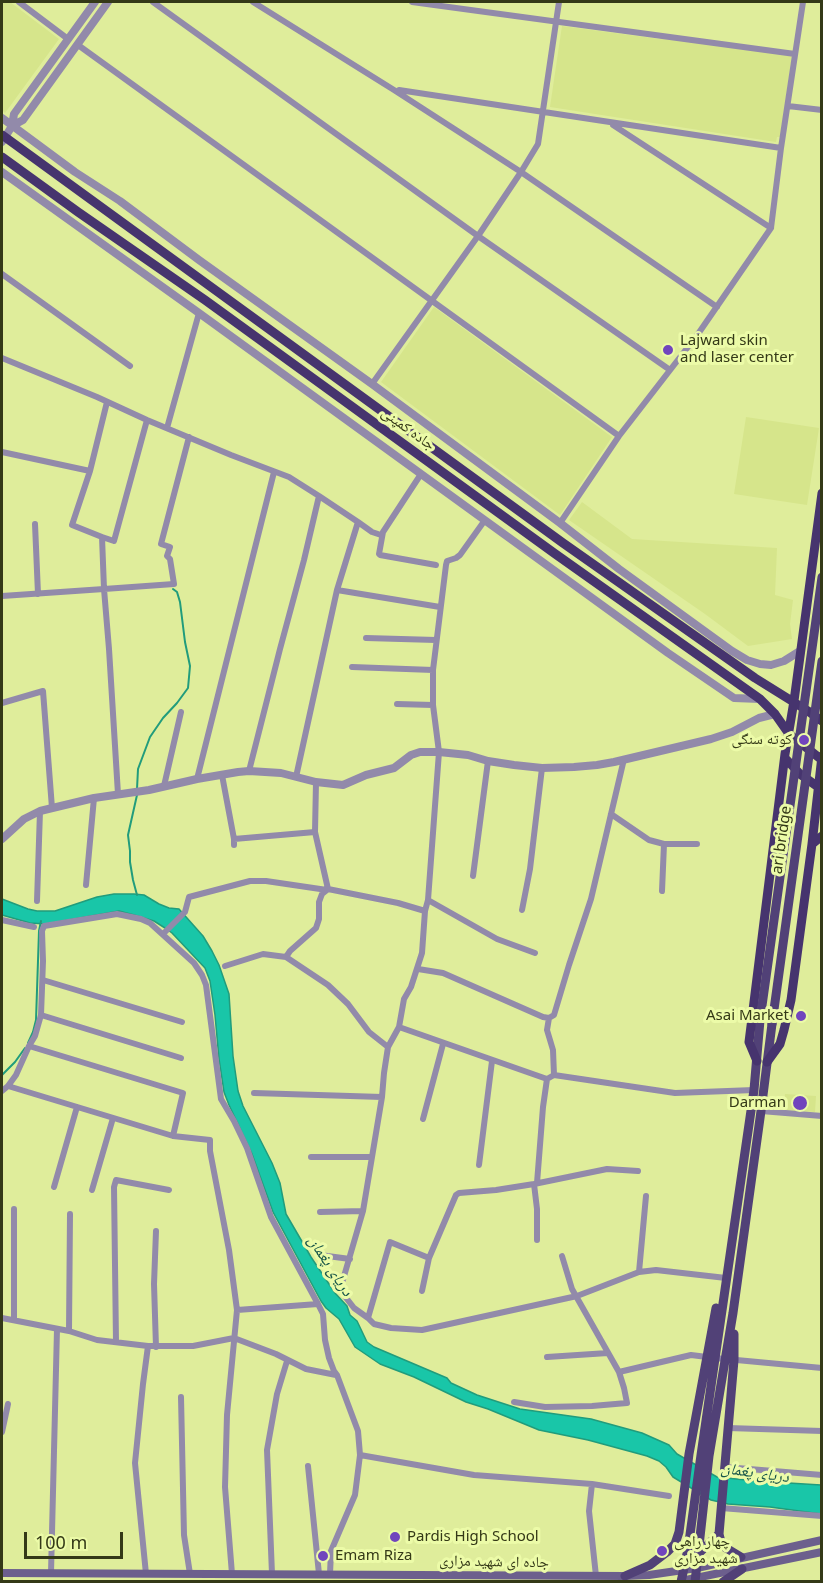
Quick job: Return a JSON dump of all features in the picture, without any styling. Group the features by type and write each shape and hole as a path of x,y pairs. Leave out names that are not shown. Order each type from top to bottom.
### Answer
{"highway":[{"name":"جاده کمپنی","path":"3,138 573,549 755,678 822,721"},
{"name":"جاده کمپنی","path":"2,157 760,699 775,714 789,734 821,758"},
{"path":"821,758 812,844 790,1000 780,1044 762,1061 748,1042 822,493"},
{"path":"785,758 800,774 819,788"},
{"path":"812,844 822,836"}],"main road":[{"path":"625,1576 650,1565 675,1544 681,1523 689,1454 721,1359 733,1313 761,1111 760,1020 822,577"},
{"name":"ari bridge","path":"762,1061 772,1024 822,661"},
{"path":"762,1061 754,1090 726,1278 721,1359 699,1502 681,1581 741,1557 822,1540"},
{"path":"736,1212 747,1216"},
{"path":"721,1359 728,1428 719,1534 726,1548 741,1557"},
{"path":"696,1576 699,1553 699,1502"},
{"path":"699,1553 719,1534"},
{"path":"696,1576 822,1552"},
{"path":"723,1581 742,1569"},
{"name":"جاده ای شهید مزاری","path":"2,1573 625,1576 683,1571 696,1576"}],"street":[{"path":"19,2 68,39"},
{"path":"12,126 14,114 95,2"},
{"path":"3,138 12,126 23,120 108,2"},
{"path":"153,2 478,236 670,370"},
{"path":"253,2 521,172 717,307"},
{"path":"412,2 795,54"},
{"path":"372,384 478,236 538,144 559,2"},
{"path":"560,523 619,436 717,307 771,228 803,2"},
{"path":"78,45 619,436"},
{"path":"394,90 781,148"},
{"path":"788,106 822,110"},
{"path":"2,118 372,384 629,576 747,660 771,665 784,661 800,651"},
{"path":"611,123 771,228"},
{"path":"2,172 668,653 734,698 760,699"},
{"path":"2,274 130,366"},
{"path":"166,428 199,313"},
{"path":"2,358 166,428 289,477 372,532 381,535"},
{"path":"107,402 90,471 72,525 114,541 147,420"},
{"path":"2,596 174,584 170,559 167,556 170,547 160,544 189,437"},
{"path":"2,452 90,471"},
{"path":"197,779 274,472"},
{"path":"421,474 381,535 379,552 380,555 436,565"},
{"path":"249,771 319,496"},
{"path":"485,520 460,555 447,561 433,670 433,705 439,752 422,954 411,987 404,999 399,1027 388,1047 363,1211 340,1290 354,1308 374,1324 391,1329 422,1330 577,1296 639,1272 656,1270 726,1278"},
{"path":"296,777 337,590 358,522"},
{"path":"35,524 38,594"},
{"path":"102,537 118,794"},
{"path":"337,590 440,607"},
{"path":"366,638 436,640"},
{"path":"352,667 433,670"},
{"path":"2,703 43,692 52,808"},
{"path":"397,704 433,705"},
{"path":"164,786 181,712"},
{"path":"2,839 24,819 40,811 94,798 137,792 197,779 249,771 280,773 316,782 344,785 366,775 394,768 411,755 420,752 468,755 488,761 542,768 574,767 614,762 711,739 732,732 759,718 775,714"},
{"path":"418,969 443,973 543,1017 549,1018 554,1015 591,900 624,759"},
{"path":"473,876 488,761"},
{"path":"522,910 530,869 542,768"},
{"path":"222,775 234,842 315,832"},
{"path":"316,782 315,832 328,890"},
{"path":"86,885 94,798"},
{"path":"37,901 40,811"},
{"path":"611,814 649,840 664,844 697,844"},
{"path":"662,891 664,844"},
{"path":"165,932 185,912 189,897 250,881 328,890 398,903 425,911"},
{"path":"286,957 316,928 319,919 319,902 322,894 328,890"},
{"path":"428,900 497,939 536,953"},
{"path":"2,1091 16,1075 36,1036 41,1015 42,931 44,926 117,914 141,919 165,932 194,963 206,985 221,1099 247,1148 271,1217 324,1313 325,1340 329,1358 358,1431 360,1455 355,1495 331,1551 330,1574"},
{"path":"2,920 34,927"},
{"path":"225,966 263,954 286,957 328,986 348,1004 369,1032 388,1047"},
{"path":"43,980 182,1022"},
{"path":"41,1015 181,1058"},
{"path":"549,1018 547,1030 553,1050 554,1076"},
{"path":"399,1027 547,1079 554,1076 675,1093 754,1090"},
{"path":"423,1119 443,1044"},
{"path":"29,1046 183,1093 173,1136"},
{"path":"479,1165 492,1061"},
{"path":"537,1240 536,1184 547,1079"},
{"path":"8,1086 173,1136 210,1140 237,1310 227,1415 225,1487 232,1574"},
{"path":"254,1093 382,1097"},
{"path":"54,1187 77,1107"},
{"path":"761,1111 822,1116"},
{"path":"92,1190 113,1118"},
{"path":"311,1157 371,1157"},
{"path":"422,1291 429,1258 456,1195 459,1193 536,1184 608,1169 638,1171"},
{"path":"116,1342 114,1187 116,1180 169,1190"},
{"path":"639,1272 646,1196"},
{"path":"14,1209 14,1319"},
{"path":"320,1212 363,1211"},
{"path":"69,1331 70,1214"},
{"path":"156,1231 154,1284 156,1347"},
{"path":"368,1318 390,1242 429,1258"},
{"path":"320,1255 350,1259"},
{"path":"514,1402 545,1407 592,1406 627,1402 619,1372 572,1289 562,1256"},
{"path":"237,1310 318,1304"},
{"path":"2,1318 69,1331 98,1340 156,1347 193,1346 234,1338 276,1354 306,1369 337,1375"},
{"path":"51,1573 57,1329"},
{"path":"146,1574 135,1463 148,1346"},
{"path":"547,1357 608,1353"},
{"path":"619,1372 691,1355 822,1368"},
{"path":"272,1574 267,1450 277,1394 287,1361"},
{"path":"181,1397 183,1535 190,1574"},
{"path":"2,1432 8,1404"},
{"path":"728,1428 822,1431"},
{"path":"360,1455 474,1475 592,1484 669,1496"},
{"path":"308,1466 319,1574"},
{"path":"724,1470 822,1475"},
{"path":"592,1484 590,1511 596,1576"},
{"path":"721,1506 822,1516"}],"shaded area":[{"path":"2,2 10,2 59,39 5,113 2,110"},
{"path":"562,26 660,39 661,37 792,56 780,137 777,137 776,142 550,107"},
{"path":"434,307 612,437 560,515 381,382"},
{"path":"746,417 819,428 807,505 734,494"},
{"path":"582,502 632,539 777,548 775,595 793,600 790,624 792,639 748,646 569,520"},
{"name":"Darman","path":"785,1094 816,1096 815,1112 784,1110"}],"water":[{"path":"114,894 144,895 169,908 179,909 203,936 212,951 229,994 233,1056 238,1091 243,1106 280,1183 286,1214 311,1257 335,1293 347,1306 350,1315 357,1321 367,1342 447,1378 451,1383 477,1395 520,1409 591,1419 642,1433 669,1445 677,1454 717,1477 821,1485 821,1514 728,1504 711,1500 673,1477 659,1461 588,1440 539,1430 466,1402 414,1377 380,1364 355,1347 339,1319 321,1301 273,1212 252,1154 229,1105 224,1092 210,981 205,968 165,928 154,921 119,911 46,924 30,923 2,915 2,899 28,909 55,911 97,897"}],"waterway":[{"path":"137,789 138,769 150,737 188,688 190,666 180,602 177,592 173,589"},
{"path":"137,795 128,835 130,862 137,895"},
{"path":"28,1043 36,1020 41,921"},
{"path":"2,1075 25,1048"}],"place":[{"name":"Lajward skin and laser center","path":"668,350"},
{"name":"کوته سنگی","path":"804,740"},
{"name":"Asai Market","path":"801,1016"},
{"name":"Darman","path":"800,1103"},
{"name":"Pardis High School","path":"395,1537"},
{"name":"چهار راهی شهید مزاری","path":"662,1551"},
{"name":"Emam Riza","path":"323,1556"}],"water label":[{"name":"دریای پغمان","path":"330,1266"},
{"name":"دریای پغمان","path":"755,1473"}]}
